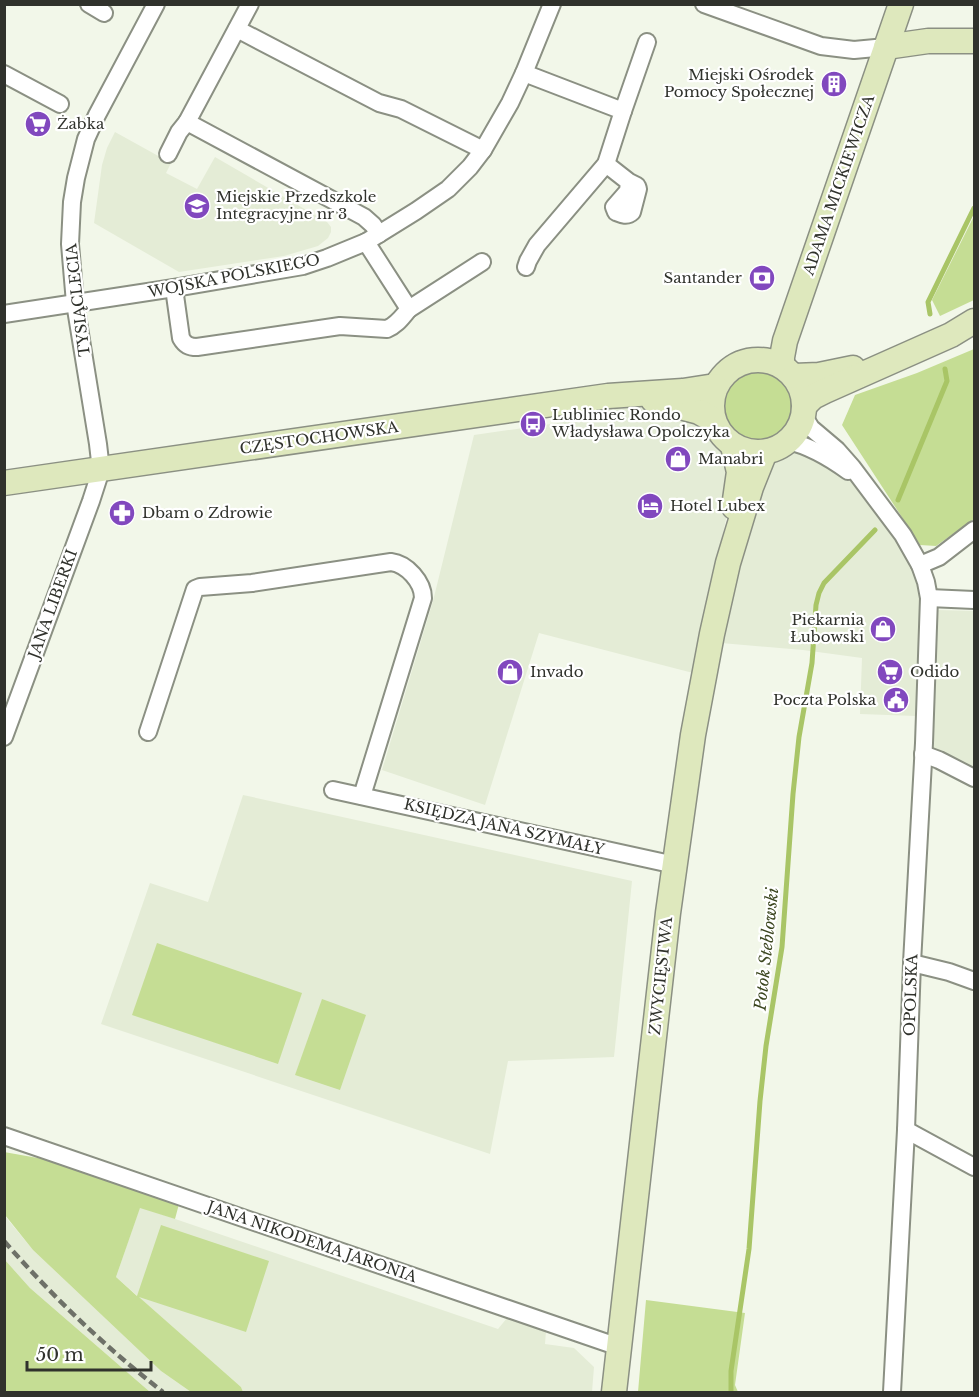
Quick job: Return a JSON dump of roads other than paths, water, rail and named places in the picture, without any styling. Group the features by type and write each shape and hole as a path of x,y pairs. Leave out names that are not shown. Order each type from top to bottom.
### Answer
{"street":[{"name":"TYSIĄCLECIA","path":"101,470 75,303 70,244 72,202 80,158 96,115 156,4"},
{"path":"168,154 250,4"},
{"name":"WOJSKA POLSKIEGO","path":"4,314 303,266 372,238 448,189 470,167 497,126 524,73 552,4"},
{"path":"704,4 817,45 847,50 866,50 928,41 975,41"},
{"name":"ADAMA MICKIEWICZA","path":"788,371 782,357 785,341 901,4"},
{"path":"237,29 379,103 401,109 483,150"},
{"path":"526,267 537,245 606,164 647,42"},
{"path":"524,73 623,111"},
{"path":"4,74 60,104"},
{"path":"187,122 364,217 373,225 372,238 409,309"},
{"path":"606,164 629,183"},
{"path":"174,288 181,338 191,347 340,326 387,329 398,323 409,309 482,262"},
{"path":"899,357 819,375 788,371 770,361 757,359 744,361 732,366 715,386 711,403 713,420 725,439 734,446 749,452 773,450 795,434 804,410 813,397 951,334 975,321"},
{"path":"788,371 801,390 804,410"},
{"name":"CZĘSTOCHOWSKA","path":"4,483 608,396 683,391 715,386"},
{"name":"CZĘSTOCHOWSKA","path":"633,395 699,412 713,420"},
{"name":"OPOLSKA","path":"804,410 811,428 837,450 852,467 900,530 920,565 929,598 892,1392"},
{"path":"788,441 817,452 862,481"},
{"name":"ZWYCIĘSTWA","path":"728,563 738,472 734,446"},
{"name":"ZWYCIĘSTWA","path":"614,1392 668,913 693,735 728,563 751,487 765,452"},
{"name":"JANA LIBERKI","path":"4,737 101,470"},
{"path":"920,565 939,557 975,530"},
{"path":"148,732 195,589 392,562 399,563 422,587 423,598 362,796"},
{"path":"929,598 975,600"},
{"path":"923,754 975,778"},
{"name":"KSIĘDZA JANA SZYMAŁY","path":"333,790 675,865"},
{"path":"912,963 975,981"},
{"path":"906,1130 975,1167"},
{"name":"JANA NIKODEMA JARONIA","path":"4,1136 619,1347"}],"waterway":[{"name":"Potok Steblowski","path":"930,314 928,302 974,208"},
{"name":"Potok Steblowski","path":"898,500 947,381 945,369"},
{"name":"Potok Steblowski","path":"731,1392 731,1371 749,1249 766,1046 782,947 793,794 799,737 812,663 816,605 824,583 875,530"}],"railway":[{"path":"4,1241 80,1321 163,1392"}],"place":[{"name":"Miejski Ośrodek Pomocy Społecznej","path":"834,84"},
{"name":"Żabka","path":"38,124"},
{"name":"Miejskie Przedszkole Integracyjne nr 3","path":"197,206"},
{"name":"Santander","path":"762,278"},
{"name":"Lubliniec Rondo Władysława Opolczyka","path":"533,424"},
{"name":"Manabri","path":"678,459"},
{"name":"Hotel Lubex","path":"650,506"},
{"name":"Dbam o Zdrowie","path":"122,513"},
{"name":"Piekarnia Łubowski","path":"883,629"},
{"name":"Invado","path":"510,672"},
{"name":"Odido","path":"890,672"},
{"name":"Poczta Polska","path":"896,700"}]}
